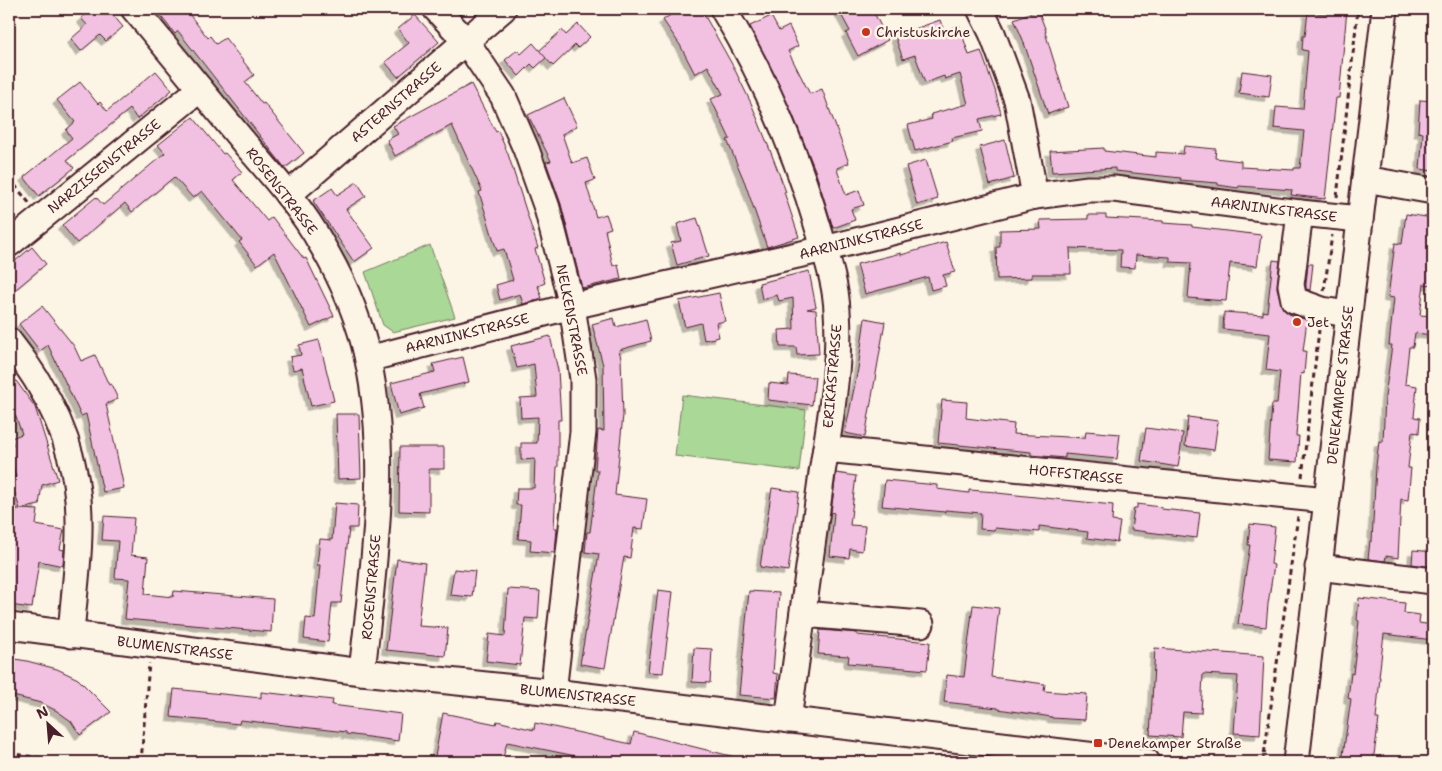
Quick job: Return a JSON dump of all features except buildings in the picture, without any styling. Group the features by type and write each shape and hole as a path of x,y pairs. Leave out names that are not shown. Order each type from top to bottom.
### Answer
{"street":[{"name":"ROSENSTRASSE","path":"134,9 288,195 322,243 350,302 368,359 375,401 380,458 375,555 362,672"},
{"name":"NELKENSTRASSE","path":"436,9 466,41 503,96 526,149 547,208 572,306 583,378 583,432 553,692"},
{"name":"ASTERNSTRASSE","path":"288,195 503,9"},
{"name":"ERIKASTRASSE","path":"723,9 736,30 778,113 809,197 833,281 837,310 835,374 788,720"},
{"path":"980,9 992,33 1017,100 1035,196"},
{"name":"DENEKAMPER STRASSE","path":"1296,762 1385,9"},
{"name":"NARZISSENSTRASSE","path":"9,244 200,89"},
{"path":"1365,178 1433,191"},
{"name":"AARNINKSTRASSE","path":"368,359 572,306 824,249 1035,196 1088,189 1114,188 1360,220"},
{"path":"1300,213 1291,286 1294,300 1322,310 1348,314"},
{"path":"9,341 24,360 53,409 70,455 78,499 78,543 71,635"},
{"name":"HOFFSTRASSE","path":"826,449 1327,500"},
{"path":"1318,567 1433,581"},
{"path":"803,614 922,624"},
{"name":"BLUMENSTRASSE","path":"9,626 362,672 553,692 1147,762"}],"path":[{"path":"1263,762 1300,497 1335,217 1358,9"},
{"path":"9,178 41,218"},
{"path":"141,762 150,644"},
{"path":"9,753 65,762"}],"green space":[{"path":"430,245 455,317 393,332 383,325 365,272"},
{"path":"682,395 806,410 799,471 675,456"}],"place":[{"name":"Christuskirche","path":"866,32"},
{"name":"Jet","path":"1297,322"},
{"name":"Denekamper Straße","path":"1098,743"}]}
